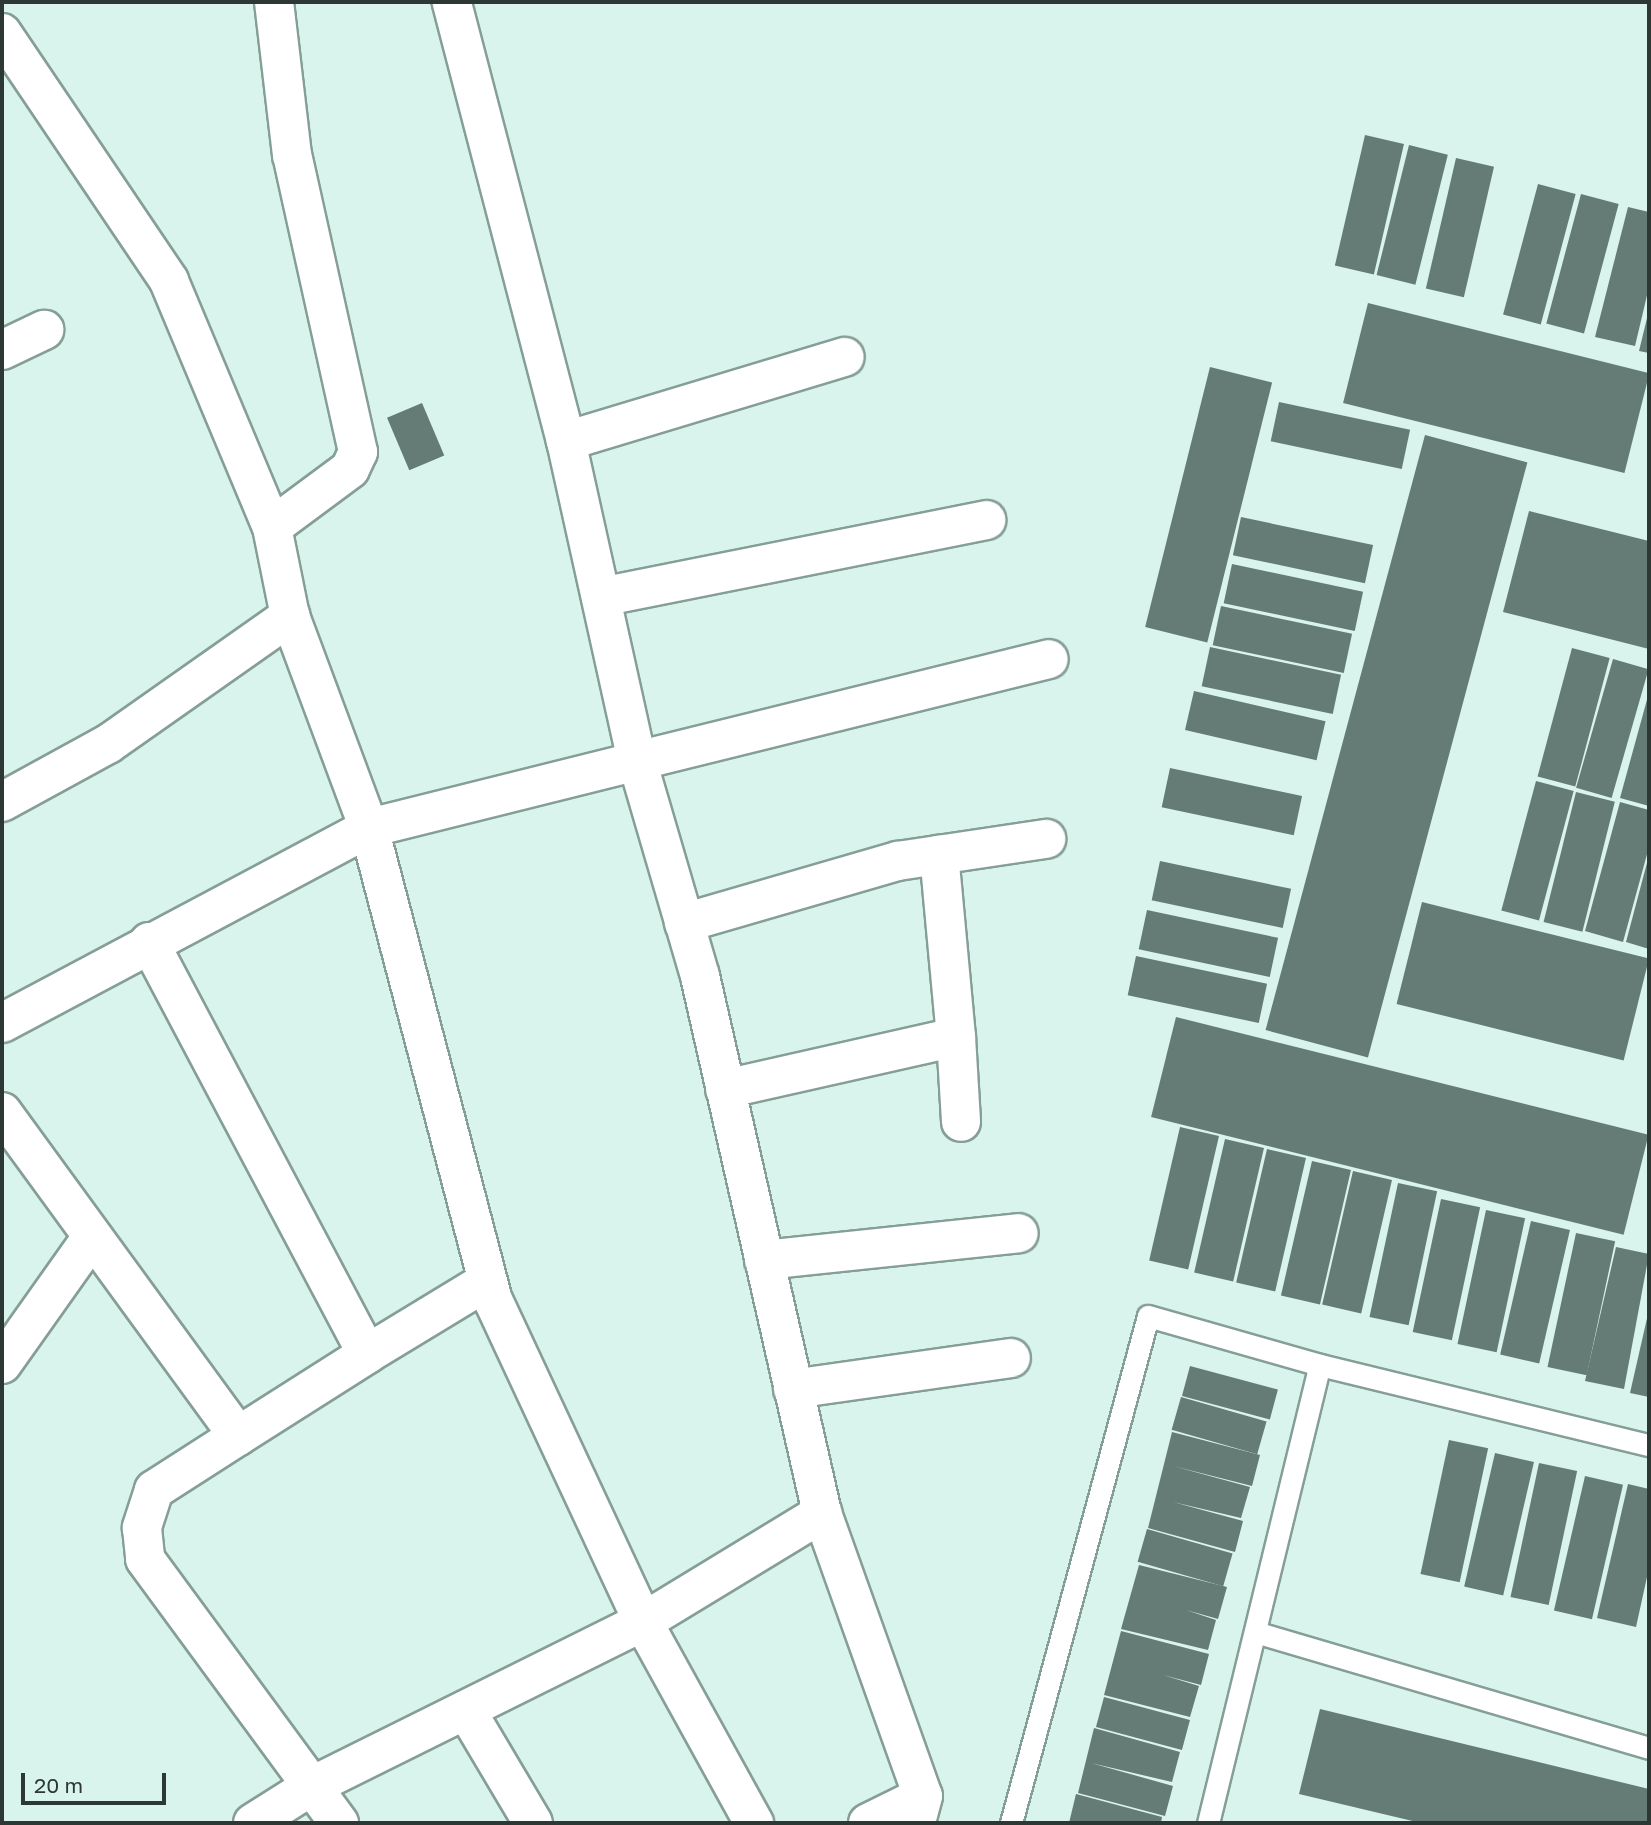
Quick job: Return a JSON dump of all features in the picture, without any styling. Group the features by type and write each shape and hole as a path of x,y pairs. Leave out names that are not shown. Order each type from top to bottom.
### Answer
{"street":[{"path":"272,527 350,469 358,452 292,155 274,2"},
{"path":"452,2 566,441 637,761 684,923 725,1089 822,1513 919,1810 868,1823"},
{"path":"2,33 169,281 272,527 290,616 369,828 487,1281 643,1622 754,1823"},
{"path":"2,350 44,330"},
{"path":"566,441 845,357"},
{"path":"601,597 986,520"},
{"path":"2,802 108,744 290,616"},
{"path":"2,1023 149,942 369,828 1049,659"},
{"path":"684,923 939,855 1046,839"},
{"path":"939,855 961,1122"},
{"path":"149,942 367,1354"},
{"path":"725,1089 956,1037"},
{"path":"2,1112 238,1436"},
{"path":"764,1260 1019,1233"},
{"path":"2,1364 92,1237"},
{"path":"339,1823 145,1559 142,1528 153,1490 487,1281"},
{"path":"793,1389 1011,1358"},
{"path":"253,1823 310,1787 643,1622 822,1513"},
{"path":"466,1710 533,1823"}],"lane":[{"path":"1011,1823 1148,1316 1320,1365 1649,1445"},
{"path":"1208,1823 1320,1365"},
{"path":"1255,1632 1649,1748"}],"building":[{"path":"1365,135 1404,144 1374,275 1335,266"},
{"path":"1409,145 1448,155 1415,285 1377,275"},
{"path":"1456,158 1494,167 1464,297 1426,289"},
{"path":"1538,184 1576,194 1541,324 1503,314"},
{"path":"1581,194 1619,204 1584,334 1546,323"},
{"path":"1628,207 1649,212 1649,287 1635,346 1595,337"},
{"path":"1368,303 1649,373 1624,473 1343,403"},
{"path":"1649,314 1649,353 1639,351"},
{"path":"1210,367 1272,382 1207,643 1145,627"},
{"path":"1279,402 1410,430 1402,469 1271,441"},
{"path":"422,403 444,455 409,470 387,418"},
{"path":"1425,435 1527,462 1368,1057 1266,1030"},
{"path":"1529,511 1649,541 1649,649 1503,612"},
{"path":"1241,517 1373,545 1365,583 1233,555"},
{"path":"1232,564 1363,592 1355,631 1224,603"},
{"path":"1221,606 1352,634 1344,673 1213,645"},
{"path":"1210,647 1341,675 1333,714 1202,686"},
{"path":"1572,648 1610,658 1575,787 1538,776"},
{"path":"1613,659 1649,669 1612,798 1576,788"},
{"path":"1194,691 1326,721 1317,760 1185,730"},
{"path":"1649,696 1649,806 1620,798"},
{"path":"1170,768 1302,796 1294,835 1162,807"},
{"path":"1536,781 1574,791 1539,921 1501,910"},
{"path":"1576,792 1615,802 1582,932 1544,922"},
{"path":"1620,802 1649,810 1649,847 1623,942 1585,931"},
{"path":"1649,859 1649,949 1626,942"},
{"path":"1160,861 1291,889 1283,928 1152,900"},
{"path":"1422,902 1649,959 1624,1060 1397,1004"},
{"path":"1147,910 1278,938 1270,977 1139,949"},
{"path":"1136,956 1267,984 1259,1023 1128,995"},
{"path":"1176,1017 1649,1135 1624,1235 1151,1117"},
{"path":"1180,1127 1219,1136 1188,1269 1149,1260"},
{"path":"1225,1139 1264,1148 1233,1281 1194,1272"},
{"path":"1267,1149 1306,1158 1275,1291 1236,1282"},
{"path":"1312,1161 1351,1170 1320,1304 1281,1295"},
{"path":"1353,1171 1392,1180 1361,1313 1322,1304"},
{"path":"1398,1183 1437,1191 1409,1325 1370,1317"},
{"path":"1441,1199 1480,1207 1452,1340 1413,1332"},
{"path":"1486,1210 1525,1218 1497,1352 1458,1344"},
{"path":"1531,1221 1570,1230 1539,1363 1500,1354"},
{"path":"1576,1233 1615,1241 1587,1375 1548,1367"},
{"path":"1616,1247 1649,1254 1624,1389 1585,1381"},
{"path":"1649,1314 1649,1397 1630,1393"},
{"path":"1190,1366 1278,1390 1270,1419 1182,1396"},
{"path":"1181,1397 1267,1422 1257,1454 1172,1430"},
{"path":"1172,1432 1260,1455 1252,1486 1173,1466 1250,1487 1241,1518 1173,1502 1243,1521 1235,1552 1148,1528"},
{"path":"1449,1440 1488,1448 1460,1582 1421,1574"},
{"path":"1495,1453 1534,1462 1503,1595 1464,1586"},
{"path":"1539,1463 1577,1471 1549,1605 1511,1597"},
{"path":"1585,1476 1623,1485 1592,1619 1554,1610"},
{"path":"1628,1484 1649,1489 1649,1568 1636,1627 1597,1618"},
{"path":"1147,1529 1233,1554 1223,1586 1138,1562"},
{"path":"1139,1565 1227,1587 1218,1619 1186,1610 1216,1620 1208,1650 1121,1629"},
{"path":"1121,1631 1209,1654 1201,1685 1163,1675 1199,1686 1190,1717 1104,1695"},
{"path":"1104,1697 1190,1720 1182,1750 1096,1727"},
{"path":"1320,1709 1649,1789 1649,1823 1421,1823 1299,1794"},
{"path":"1094,1728 1180,1752 1172,1782 1091,1763 1173,1786 1165,1816 1078,1793"},
{"path":"1076,1794 1162,1817 1161,1823 1069,1823"}]}
